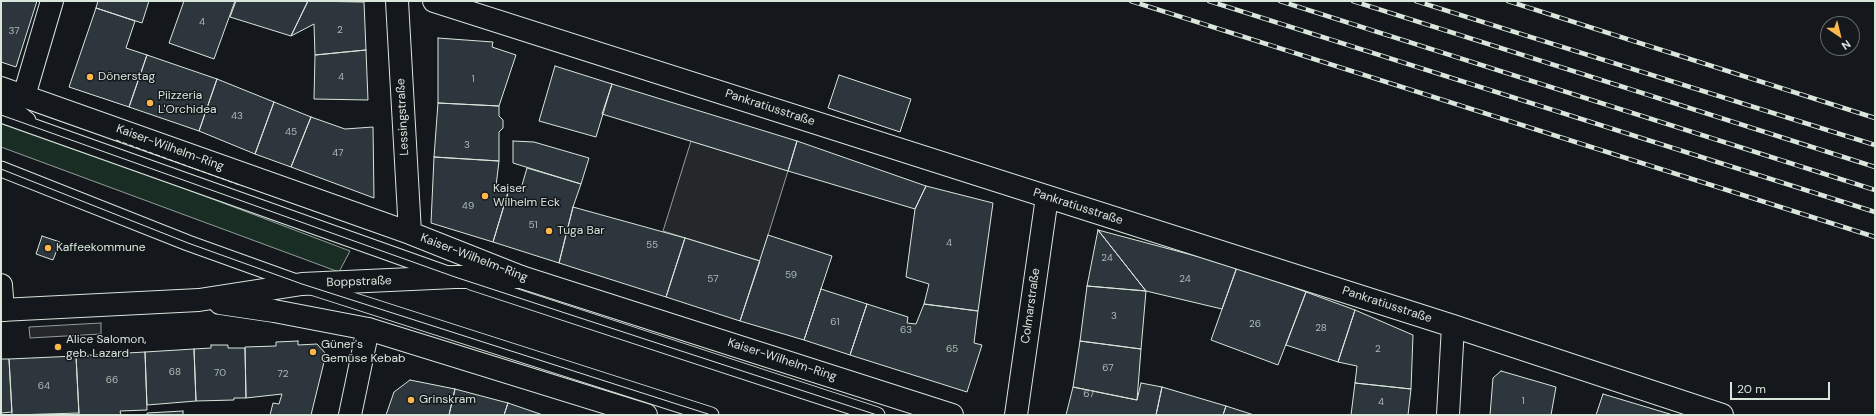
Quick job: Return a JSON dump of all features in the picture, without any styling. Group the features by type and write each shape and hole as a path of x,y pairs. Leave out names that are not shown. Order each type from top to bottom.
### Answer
{"street":[{"path":"24,96 52,1"},
{"name":"Lessingstraße","path":"397,1 410,233"},
{"name":"Pankratiusstraße","path":"434,1 1453,326 1722,415"},
{"name":"Kaiser-Wilhelm-Ring","path":"1,88 410,233 521,277 952,415"},
{"name":"Colmarstraße","path":"1016,415 1047,197"},
{"name":"Boppstraße","path":"2,310 199,300 302,284 455,277 521,277"},
{"path":"1,284 2,310"},
{"name":"Boppstraße","path":"199,300 274,311 368,329"},
{"path":"1448,415 1453,326"},
{"path":"350,415 368,329 646,415"}],"lane":[{"name":"Kaiser-Wilhelm-Ring","path":"1,98 35,126"},
{"name":"Kaiser-Wilhelm-Ring","path":"1,115 455,277 877,415"},
{"path":"1,169 188,243 302,284 711,415"}],"green space":[{"path":"1,119 350,251 339,272 1,147"}],"shaded area":[{"path":"691,141 788,171 760,261 663,231"},
{"path":"101,323 101,334 30,338 29,327"}],"building":[{"path":"1,1 37,1 16,67 1,62"},
{"path":"98,1 149,1 142,23 96,8"},
{"path":"184,1 235,1 214,59 169,43"},
{"path":"236,1 308,1 291,36 230,17"},
{"path":"308,1 364,2 366,50 315,55 314,24 291,36"},
{"path":"96,8 135,21 126,48 147,55 129,107 69,87"},
{"path":"438,38 493,42 492,47 516,55 499,106 438,103"},
{"path":"366,50 368,100 314,99 315,55"},
{"path":"147,55 217,79 199,131 129,107"},
{"path":"555,66 612,84 596,137 539,121"},
{"path":"839,75 911,99 900,132 828,108"},
{"path":"217,79 274,102 255,154 199,131"},
{"path":"612,84 797,141 788,171 602,114"},
{"path":"274,102 311,117 291,167 255,154"},
{"path":"438,103 499,106 499,116 503,120 503,128 499,132 499,161 434,157"},
{"path":"311,117 345,129 373,127 374,198 291,167"},
{"path":"513,141 534,142 589,158 581,184 513,163"},
{"path":"797,141 926,186 915,209 788,171"},
{"path":"434,157 499,161 496,186 509,189 493,242 431,223"},
{"path":"527,168 581,184 573,207 559,263 493,242 509,189 520,192"},
{"path":"926,186 993,203 978,311 924,304 929,284 906,277 915,209"},
{"path":"573,207 685,238 666,297 559,263"},
{"path":"1098,230 1237,267 1222,309 1146,291"},
{"path":"1098,230 1146,291 1087,286"},
{"path":"768,235 832,256 804,340 740,321"},
{"name":"Kaffeekommune","path":"42,236 60,242 53,260 36,254"},
{"path":"685,238 760,261 740,321 666,297"},
{"path":"1237,267 1306,292 1278,365 1211,340"},
{"path":"1087,286 1146,291 1141,349 1080,341"},
{"path":"821,289 867,304 850,355 804,340"},
{"path":"1306,292 1355,310 1338,362 1286,345"},
{"path":"867,304 908,317 907,323 916,324 924,304 978,311 974,343 982,345 967,392 850,355"},
{"path":"1355,310 1413,335 1411,389 1355,383 1357,366 1338,362"},
{"path":"298,341 298,345 317,344 326,354 311,415 270,415 273,403 279,404 282,394 246,398 245,347 276,346 276,342"},
{"path":"1080,341 1141,349 1137,400 1073,387"},
{"path":"211,345 228,345 228,348 245,348 246,398 234,398 234,400 196,401 194,349 211,348"},
{"path":"194,349 196,401 147,405 145,352"},
{"path":"145,352 147,410 120,411 121,415 79,415 76,356"},
{"path":"76,356 79,413 12,415 9,359"},
{"path":"1,359 9,359 12,412 1,413"},
{"path":"1501,371 1556,387 1551,415 1490,415 1493,378"},
{"path":"410,380 455,389 449,415 386,415 394,392"},
{"path":"1141,383 1162,387 1156,415 1066,415 1073,387 1137,400"},
{"path":"1355,383 1411,389 1408,415 1351,415"},
{"path":"1162,387 1226,406 1223,415 1156,415"},
{"path":"455,389 508,403 504,415 449,415"},
{"path":"1603,394 1673,415 1596,415"},
{"path":"508,403 543,415 504,415"},
{"path":"1226,406 1254,415 1223,415"},
{"path":"183,411 183,415 147,415 147,413"}],"tram line":[{"path":"1,115 455,277 877,415"},
{"path":"1,169 188,243 302,284 711,415"}],"railway":[{"path":"1131,1 1875,237"},
{"path":"1209,1 1875,212"},
{"path":"1280,1 1875,190"},
{"path":"1353,1 1875,167"},
{"path":"1416,1 1875,145"},
{"path":"1508,1 1875,118"}],"fence":[{"path":"116,140 242,186"}],"place":[{"name":"Dönerstag","path":"90,77"},
{"name":"Piizzeria L'Orchidea","path":"150,103"},
{"name":"Kaiser Wilhelm Eck","path":"485,196"},
{"name":"Tuga Bar","path":"549,231"},
{"name":"Kaffeekommune","path":"48,248"},
{"name":"Alice Salomon, geb. Lazard","path":"58,347"},
{"name":"Güner's Gemüse Kebab","path":"313,352"},
{"name":"Grinskram","path":"411,400"}]}
